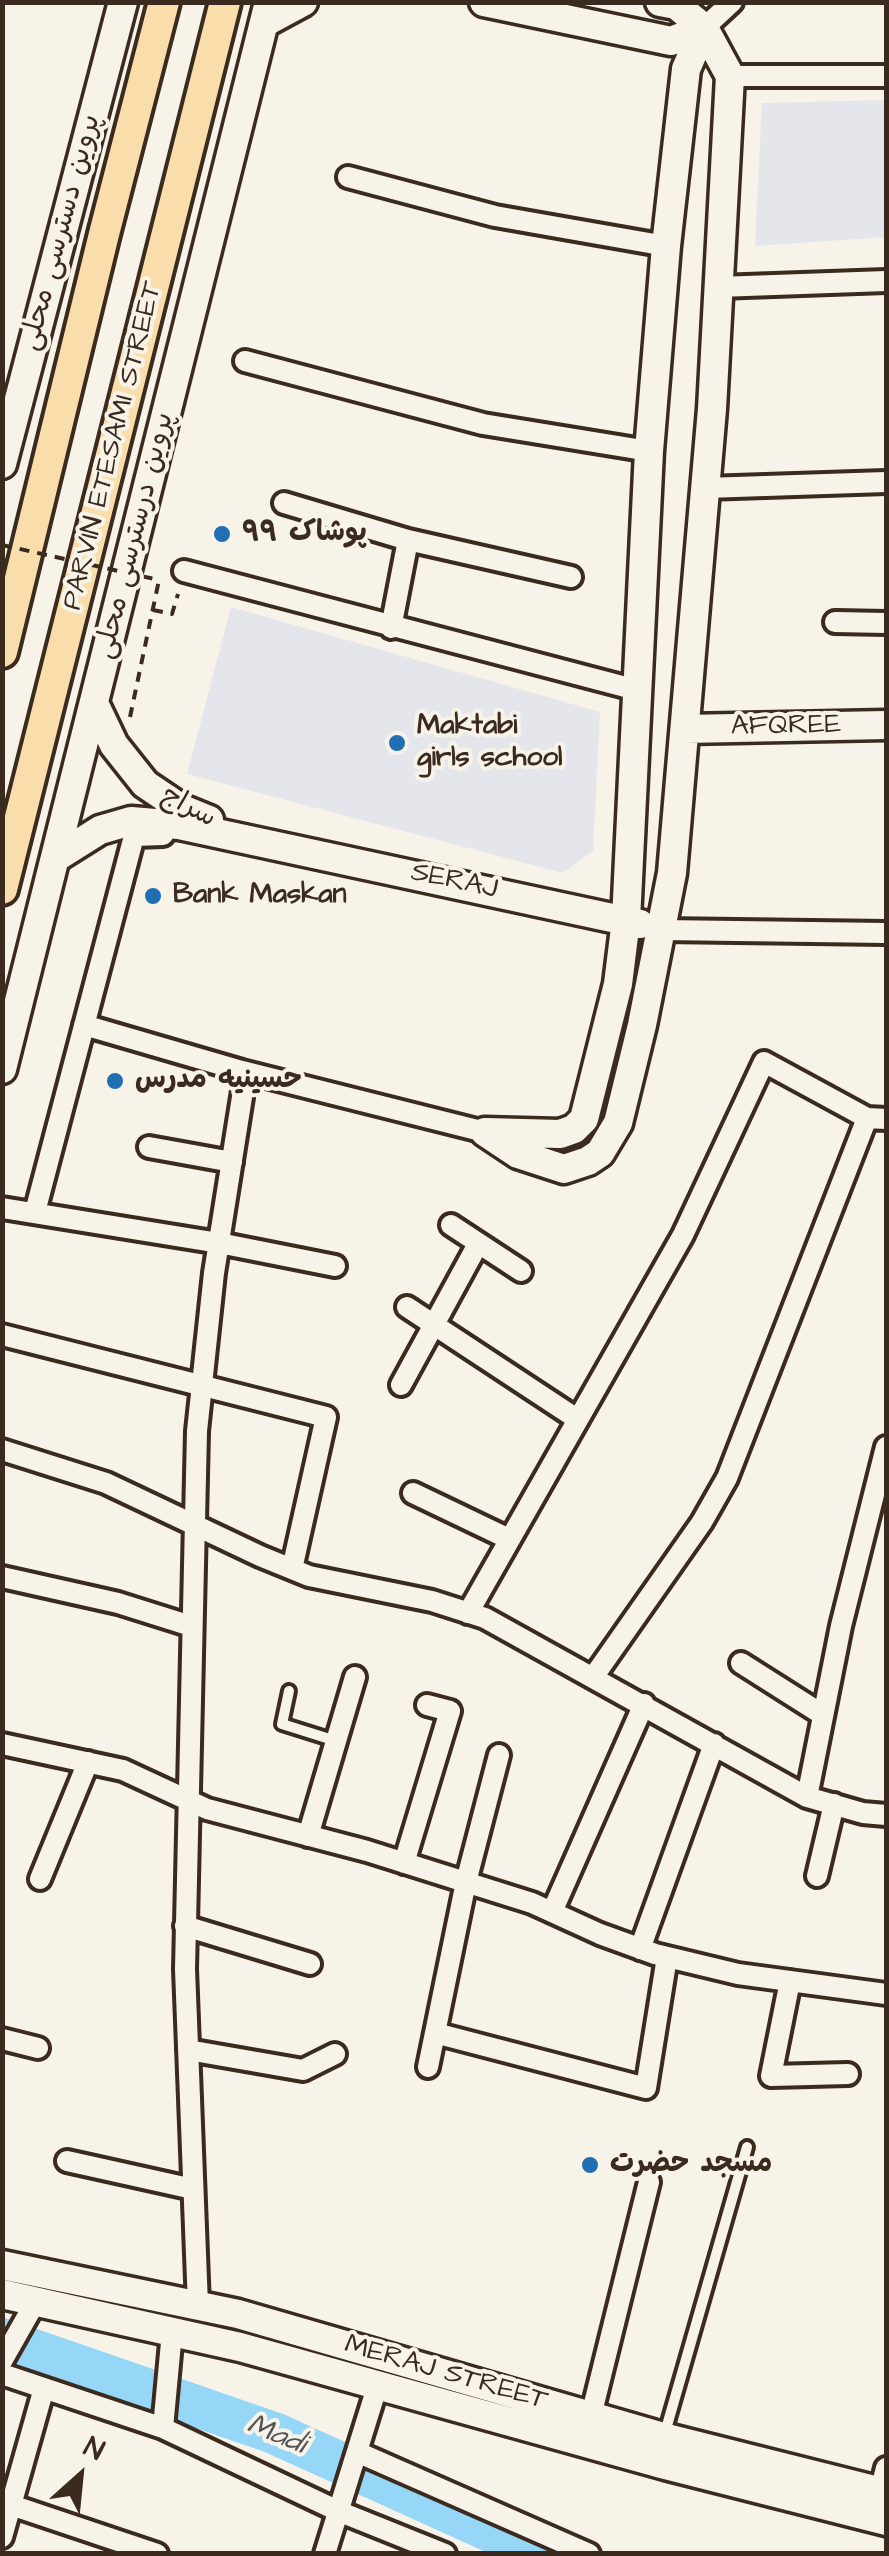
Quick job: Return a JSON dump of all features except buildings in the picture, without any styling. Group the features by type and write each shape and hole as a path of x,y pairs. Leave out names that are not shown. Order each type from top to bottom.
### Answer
{"main road":[{"path":"2,652 164,2"},
{"name":"PARVIN ETESAMI STREET","path":"2,889 225,2"}],"street":[{"name":"پروین دسترسی محلی","path":"2,464 123,2"},
{"path":"267,13 302,2"},
{"path":"484,2 671,41 704,28 732,2"},
{"path":"484,1132 518,1154 564,1169 588,1162 600,1153 618,1123 672,873 705,488 730,76 704,28 676,5 660,2"},
{"name":"پروین درسترسی محلی","path":"2,1068 267,13"},
{"path":"84,1025 246,1072 484,1132 560,1134 584,1120 618,984 626,920 648,452 666,246 686,68 704,28"},
{"path":"730,76 886,76"},
{"path":"348,178 495,216 666,246"},
{"path":"718,287 886,281"},
{"path":"245,361 483,424 648,452"},
{"path":"705,488 886,482"},
{"path":"284,503 408,540 571,576"},
{"path":"392,628 408,540"},
{"path":"184,571 637,690"},
{"path":"835,622 886,622"},
{"name":"سراج","path":"94,703 114,745 145,784 182,808 247,837"},
{"name":"AFQREE","path":"685,729 886,725"},
{"name":"سراج","path":"56,857 100,830 131,821 247,837"},
{"path":"35,1212 134,836 174,836 202,829"},
{"name":"SERAJ","path":"247,837 660,930"},
{"path":"660,930 886,933"},
{"path":"468,1612 683,1236 764,1062 877,1118 728,1478 702,1522 594,1676"},
{"path":"198,2306 185,1926 193,1525 201,1387 246,1072"},
{"path":"148,1147 232,1162"},
{"path":"2,1208 335,1266"},
{"path":"451,1225 521,1271"},
{"path":"401,1384 478,1244"},
{"path":"407,1307 578,1419"},
{"path":"2,1336 326,1417 292,1569"},
{"path":"807,1797 861,1542 886,1446"},
{"path":"2,1450 106,1483 292,1569 344,1586 432,1601 485,1618 807,1797 886,1815"},
{"path":"413,1493 509,1539"},
{"path":"2,1578 118,1603 191,1626"},
{"path":"742,1664 823,1716"},
{"path":"308,1836 354,1677"},
{"path":"552,1912 644,1704"},
{"path":"404,1862 450,1711 428,1705"},
{"path":"2,1744 123,1770 207,1809 404,1862 552,1912 667,1957 738,1974 886,1994"},
{"path":"640,1949 714,1744"},
{"path":"428,2067 466,1882 498,1755"},
{"path":"40,1879 88,1762"},
{"path":"816,1876 834,1804"},
{"path":"185,1926 310,1964"},
{"path":"434,2033 646,2088 667,1957"},
{"path":"790,1982 771,2076 848,2074"},
{"path":"2,2040 38,2048"},
{"path":"188,2050 303,2070 334,2054"},
{"path":"67,2162 193,2189"},
{"path":"591,2416 650,2182"},
{"name":"MERAJ STREET","path":"2,2265 238,2314 663,2437 884,2484"},
{"name":"MERAJ STREET","path":"2,2294 378,2384 665,2465 886,2521"},
{"path":"2,2361 36,2301"},
{"path":"163,2428 172,2332"},
{"path":"2,2374 163,2428 338,2511 445,2554"},
{"path":"325,2554 378,2384"},
{"path":"2,2537 44,2388"},
{"path":"357,2452 588,2554"},
{"path":"12,2506 158,2554"}],"lane":[{"path":"289,1691 282,1724 336,1741"},
{"path":"663,2437 747,2148"}],"path":[{"path":"2,545 159,580 122,756"},
{"path":"153,610 172,614 184,571"}],"shaded area":[{"path":"886,100 886,237 755,246 762,103"},
{"name":"Maktabi girls school","path":"231,607 600,712 593,851 563,873 187,774"}],"waterway":[{"name":"Madi","path":"2,2339 274,2433 541,2554"}],"place":[{"name":"پوشاک ۹۹","path":"222,534"},
{"name":"Maktabi girls school","path":"397,743"},
{"name":"Bank Maskan","path":"153,896"},
{"name":"حسینیه مدرس","path":"115,1081"},
{"name":"مسجد حضرت","path":"590,2165"}]}
